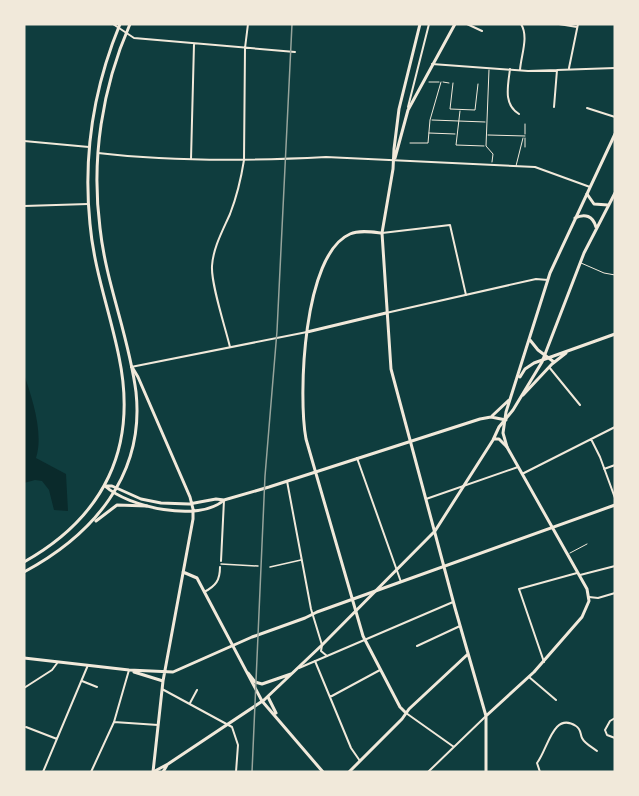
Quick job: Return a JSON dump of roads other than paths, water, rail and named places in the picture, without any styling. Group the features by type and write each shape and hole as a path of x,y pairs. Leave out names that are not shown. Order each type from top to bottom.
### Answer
{"main road":[{"path":"83,532 97,517 117,488 129,460 135,430 136,400 131,367 102,242 98,205 98,153 107,95 130,24"},
{"path":"394,160 393,149 399,109 420,24"},
{"path":"455,24 408,110 394,160 382,233 386,313 393,379 486,716 486,772"},
{"path":"24,562 49,547 73,528 88,511 105,486 121,444 125,415 119,356 95,261 88,204 89,147 98,93 119,25"},
{"path":"486,716 544,662 585,614 589,597 507,447 503,433 548,280 615,134"},
{"path":"89,153 98,153"},
{"path":"153,772 268,697 435,531 545,357 580,263 615,193"},
{"path":"587,194 594,204 608,205"},
{"path":"575,218 582,215 590,217 596,229"},
{"path":"382,233 361,231 350,234 340,240 330,253 312,297 307,332 303,417 306,440 365,640 400,707 406,713"},
{"path":"307,332 386,313"},
{"path":"517,382 527,367 545,357 615,334"},
{"path":"530,338 534,347 554,362"},
{"path":"521,396 554,362 572,349"},
{"path":"131,367 138,377 193,510 164,672 153,772"},
{"path":"491,417 505,405 514,393"},
{"path":"24,572 52,556 115,506 124,504 193,510 216,506 224,500 287,482 482,418 506,420"},
{"path":"493,440 499,439 507,447"},
{"path":"105,486 117,488 150,501 192,504 216,499 224,500"},
{"path":"105,486 119,496 147,506"},
{"path":"24,658 129,670 175,672 233,645 312,614 615,505"},
{"path":"183,572 195,575 262,701 322,771"},
{"path":"349,772 468,654"},
{"path":"129,670 163,681"},
{"path":"248,673 255,682 262,684 294,672"},
{"path":"268,697 278,717"},
{"path":"163,772 168,764"}],"street":[{"path":"113,24 119,25 134,38 295,52"},
{"path":"230,347 212,266 237,193 244,160 245,48 248,24"},
{"path":"408,110 429,24"},
{"path":"467,24 483,31"},
{"path":"520,24 525,31 520,70"},
{"path":"559,24 578,25 569,69"},
{"path":"191,159 194,44"},
{"path":"432,64 520,70 615,68"},
{"path":"510,69 508,100 512,109 519,114"},
{"path":"554,108 557,70"},
{"path":"587,108 615,117"},
{"path":"24,141 89,147"},
{"path":"98,153 143,158 292,160 326,157 516,166 539,168 590,188"},
{"path":"24,206 88,204"},
{"path":"608,205 614,208"},
{"path":"382,233 450,225 466,295"},
{"path":"386,313 536,279 548,280"},
{"path":"131,367 307,332"},
{"path":"549,367 580,405"},
{"path":"522,474 615,427"},
{"path":"591,439 615,498"},
{"path":"357,458 401,582"},
{"path":"604,469 615,465"},
{"path":"426,499 518,467"},
{"path":"287,482 312,614 322,645 321,651 327,656"},
{"path":"204,592 216,584 219,578 224,500"},
{"path":"270,567 302,560"},
{"path":"220,564 258,566"},
{"path":"544,662 519,589 615,566"},
{"path":"589,597 598,598 615,593"},
{"path":"298,668 453,602"},
{"path":"417,646 460,626"},
{"path":"315,661 351,748 360,761"},
{"path":"24,688 52,670 58,662"},
{"path":"44,772 88,665"},
{"path":"91,772 114,722 129,670"},
{"path":"330,697 380,670"},
{"path":"529,677 556,700"},
{"path":"82,681 97,687"},
{"path":"162,689 228,724 234,731 238,742 236,772"},
{"path":"190,704 197,690"},
{"path":"406,713 454,747"},
{"path":"428,772 486,716"},
{"path":"615,718 610,721 605,730 607,735 615,738"},
{"path":"114,722 158,725"},
{"path":"540,772 537,763 544,754 552,731 564,723 576,726 584,741 597,751"},
{"path":"26,727 57,740"}],"lane":[{"path":"489,68 486,146 493,154 492,165"},
{"path":"429,82 449,83"},
{"path":"410,143 428,143 430,120 441,82"},
{"path":"453,83 450,109 475,110 478,84"},
{"path":"460,109 456,145 486,146"},
{"path":"430,120 486,122"},
{"path":"525,124 525,147"},
{"path":"429,133 457,134"},
{"path":"486,135 525,136"},
{"path":"516,166 525,136"},
{"path":"580,263 615,275"},
{"path":"567,555 587,544"}],"water":[{"path":"24,374 38,427 36,458 66,474 68,511 54,510 49,490 42,481 24,483"}],"railway":[{"path":"252,772 265,476 277,331 292,24"}]}
